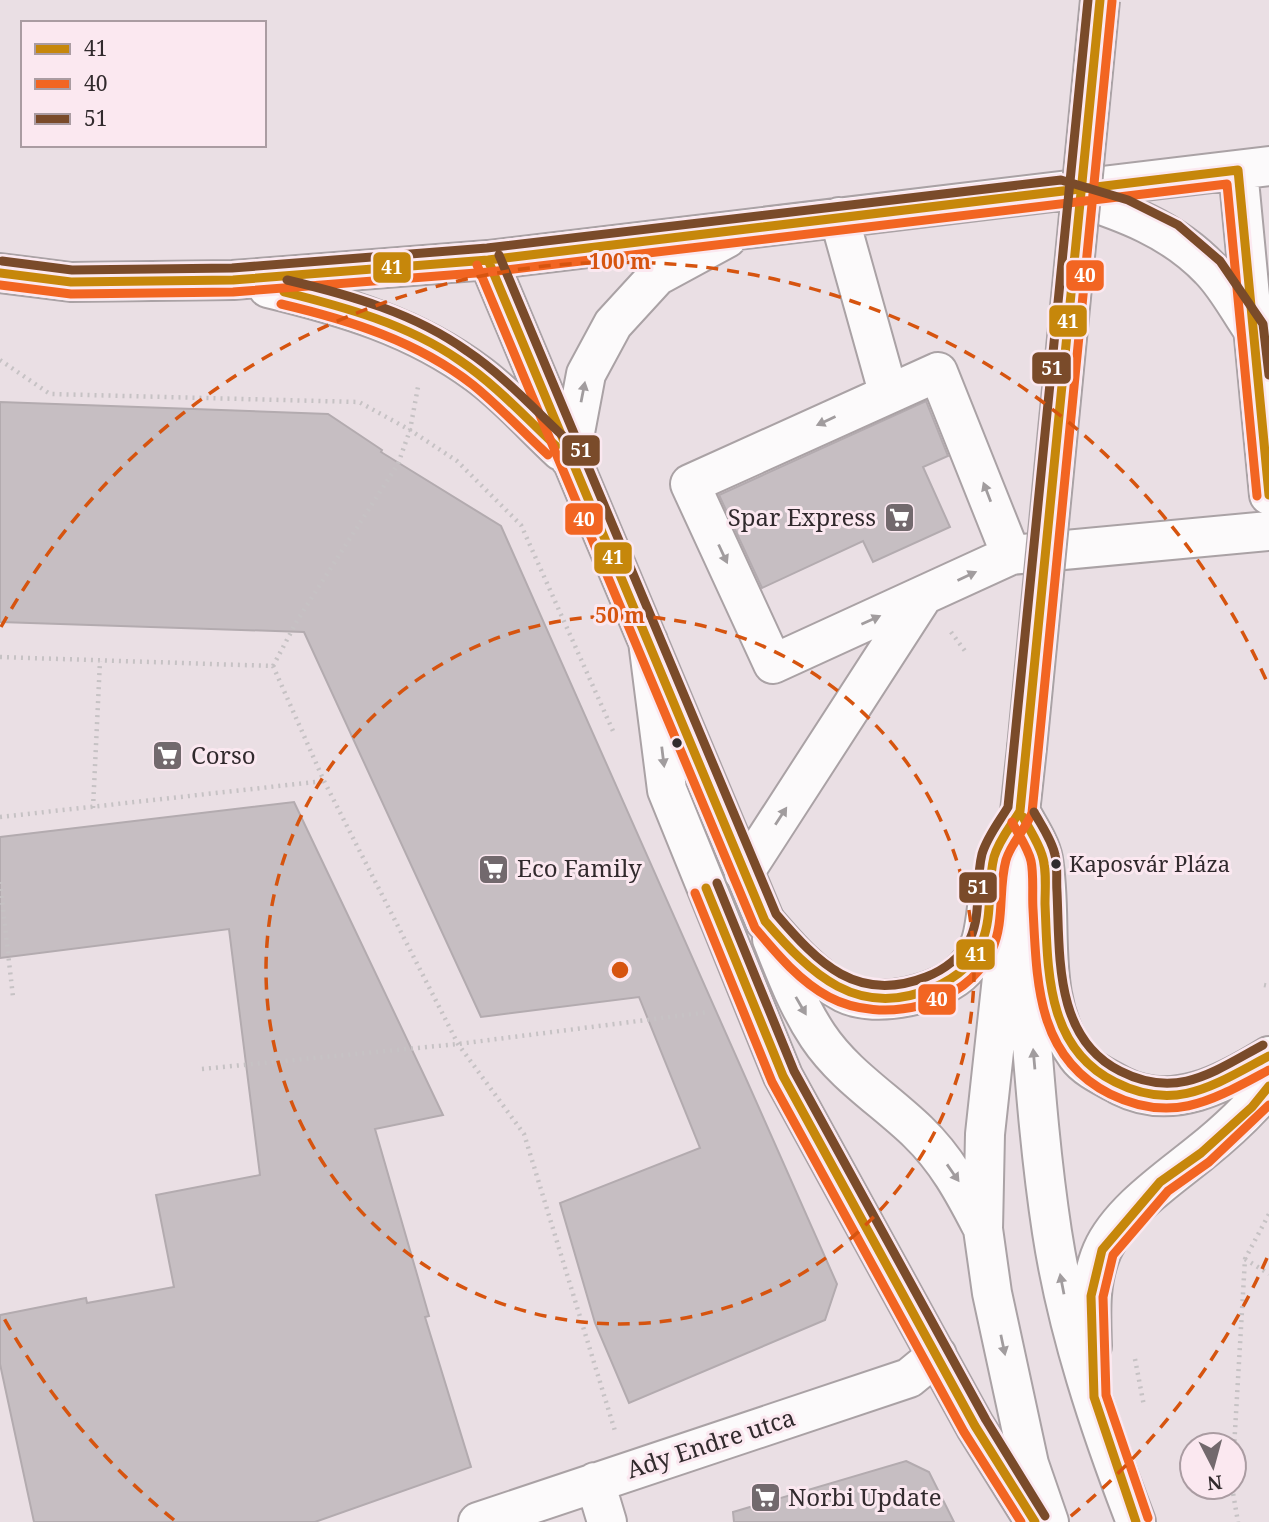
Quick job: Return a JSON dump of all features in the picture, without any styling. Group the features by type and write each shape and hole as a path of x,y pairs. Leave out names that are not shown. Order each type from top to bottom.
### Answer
{"main road":[{"path":"1049,1522 1026,1451 992,1293 983,1229 985,1134 1027,748 1101,0"},
{"path":"0,273 71,282 233,279 488,260 1253,168 1252,329 1269,495"},
{"path":"1060,192 1123,211 1173,236 1212,270 1252,329"},
{"path":"839,217 888,392"},
{"path":"570,459 586,374 613,324 657,276 747,228"},
{"path":"488,260 794,995 819,1038 864,1087 918,1133 954,1173 983,1229"},
{"path":"233,279 370,316 427,340 480,375 570,459"},
{"path":"1011,555 938,372 888,392 690,484 773,664 1011,555 1269,531"},
{"path":"744,873 923,596"},
{"path":"648,641 667,790 783,1076 975,1426 1035,1522"},
{"path":"765,921 797,958 846,994 873,1000 904,998 940,985 965,969 982,942 994,855 1018,829"},
{"path":"1018,829 1043,857 1048,962 1058,1020 1078,1057 1104,1077 1138,1094 1173,1097 1203,1091 1269,1056"},
{"path":"1018,829 1041,1144 1052,1234 1067,1309 1136,1522"},
{"path":"1094,1397 1091,1296 1102,1250 1142,1200 1252,1107 1269,1086"},
{"name":"Ady Endre utca","path":"478,1522 909,1378 937,1355"},
{"path":"607,1522 612,1477"}],"path":[{"path":"273,666 298,619 398,464 410,430 427,340"},
{"path":"0,360 50,394 359,402 410,430 457,461 521,525 615,737"},
{"path":"0,657 273,666"},
{"path":"93,808 100,661"},
{"path":"273,666 324,781 458,1044 524,1134 612,1477"},
{"path":"0,817 324,781"},
{"path":"0,882 13,997"},
{"path":"202,1069 458,1044 710,1012"},
{"path":"1235,1431 1245,1259 1269,1214"},
{"path":"1245,1259 1269,1274"},
{"path":"1135,1357 1144,1408"},
{"path":"1234,1501 1238,1522"}],"building":[{"path":"926,401 948,456 923,467 950,527 873,562 863,541 762,588 719,495"},
{"path":"0,402 328,414 382,450 381,452 501,526 837,1284 825,1320 629,1403 595,1323 560,1203 700,1148 639,997 481,1017 304,632 0,622"},
{"path":"294,802 443,1115 375,1129 429,1316 425,1317 471,1467 315,1522 34,1522 0,1364 0,1315 86,1298 87,1303 174,1287 156,1195 260,1175 229,929 0,958 0,837"},
{"path":"906,1461 929,1472 954,1522 734,1522 733,1512"}],"transit line":[{"name":"51","path":"499,255 776,914 824,963 859,982 901,984 933,974 946,967 967,946 976,919 982,854 1008,807 1088,0"},
{"name":"41","path":"488,260 765,921 818,974 859,995 881,998 906,996 933,988 962,970 978,950 988,921 994,857 1020,811 1100,0"},
{"name":"40","path":"477,265 755,928 808,983 829,997 850,1005 897,1009 921,1005 943,997 980,970 992,950 999,928 1006,860 1032,813 1112,1"},
{"name":"41","path":"0,273 71,282 233,280 488,260 1238,170 1269,495"},
{"name":"51","path":"2,261 72,270 232,268 487,248 1061,180 1128,200 1178,225 1220,261 1263,324 1269,375"},
{"name":"40","path":"0,285 71,294 233,292 489,272 1227,184 1257,496"},
{"name":"51","path":"287,280 381,307 447,338 493,370 564,437"},
{"name":"41","path":"284,292 375,318 439,347 485,379 556,446"},
{"name":"40","path":"281,304 357,325 429,356 473,385 548,455"},
{"name":"51","path":"1034,812 1049,838 1056,859 1059,942 1065,993 1072,1017 1083,1038 1098,1056 1120,1071 1140,1079 1177,1083 1211,1073 1263,1045"},
{"name":"41","path":"1023,817 1044,861 1048,955 1055,1005 1063,1028 1075,1049 1092,1067 1115,1082 1137,1091 1176,1095 1212,1085 1269,1056"},
{"name":"40","path":"1012,822 1031,861 1036,963 1045,1015 1067,1060 1086,1078 1110,1094 1154,1108 1173,1108 1211,1099 1269,1070"},
{"name":"51","path":"717,883 794,1071 986,1420 1045,1516"},
{"name":"41","path":"706,888 783,1076 975,1426 1035,1522"},
{"name":"40","path":"695,893 772,1082 964,1432 1021,1522"},
{"name":"41","path":"1136,1522 1094,1397 1091,1296 1102,1250 1160,1182 1201,1153 1252,1107 1269,1086"},
{"name":"40","path":"1148,1518 1106,1395 1103,1297 1113,1255 1168,1191 1209,1162 1269,1105"}],"place":[{"name":"Spar Express","path":"899,518"},
{"name":"Corso","path":"168,756"},
{"name":"Kaposvár Pláza","path":"1056,864"},
{"name":"Eco Family","path":"494,869"},
{"name":"Norbi Update","path":"765,1498"}]}
